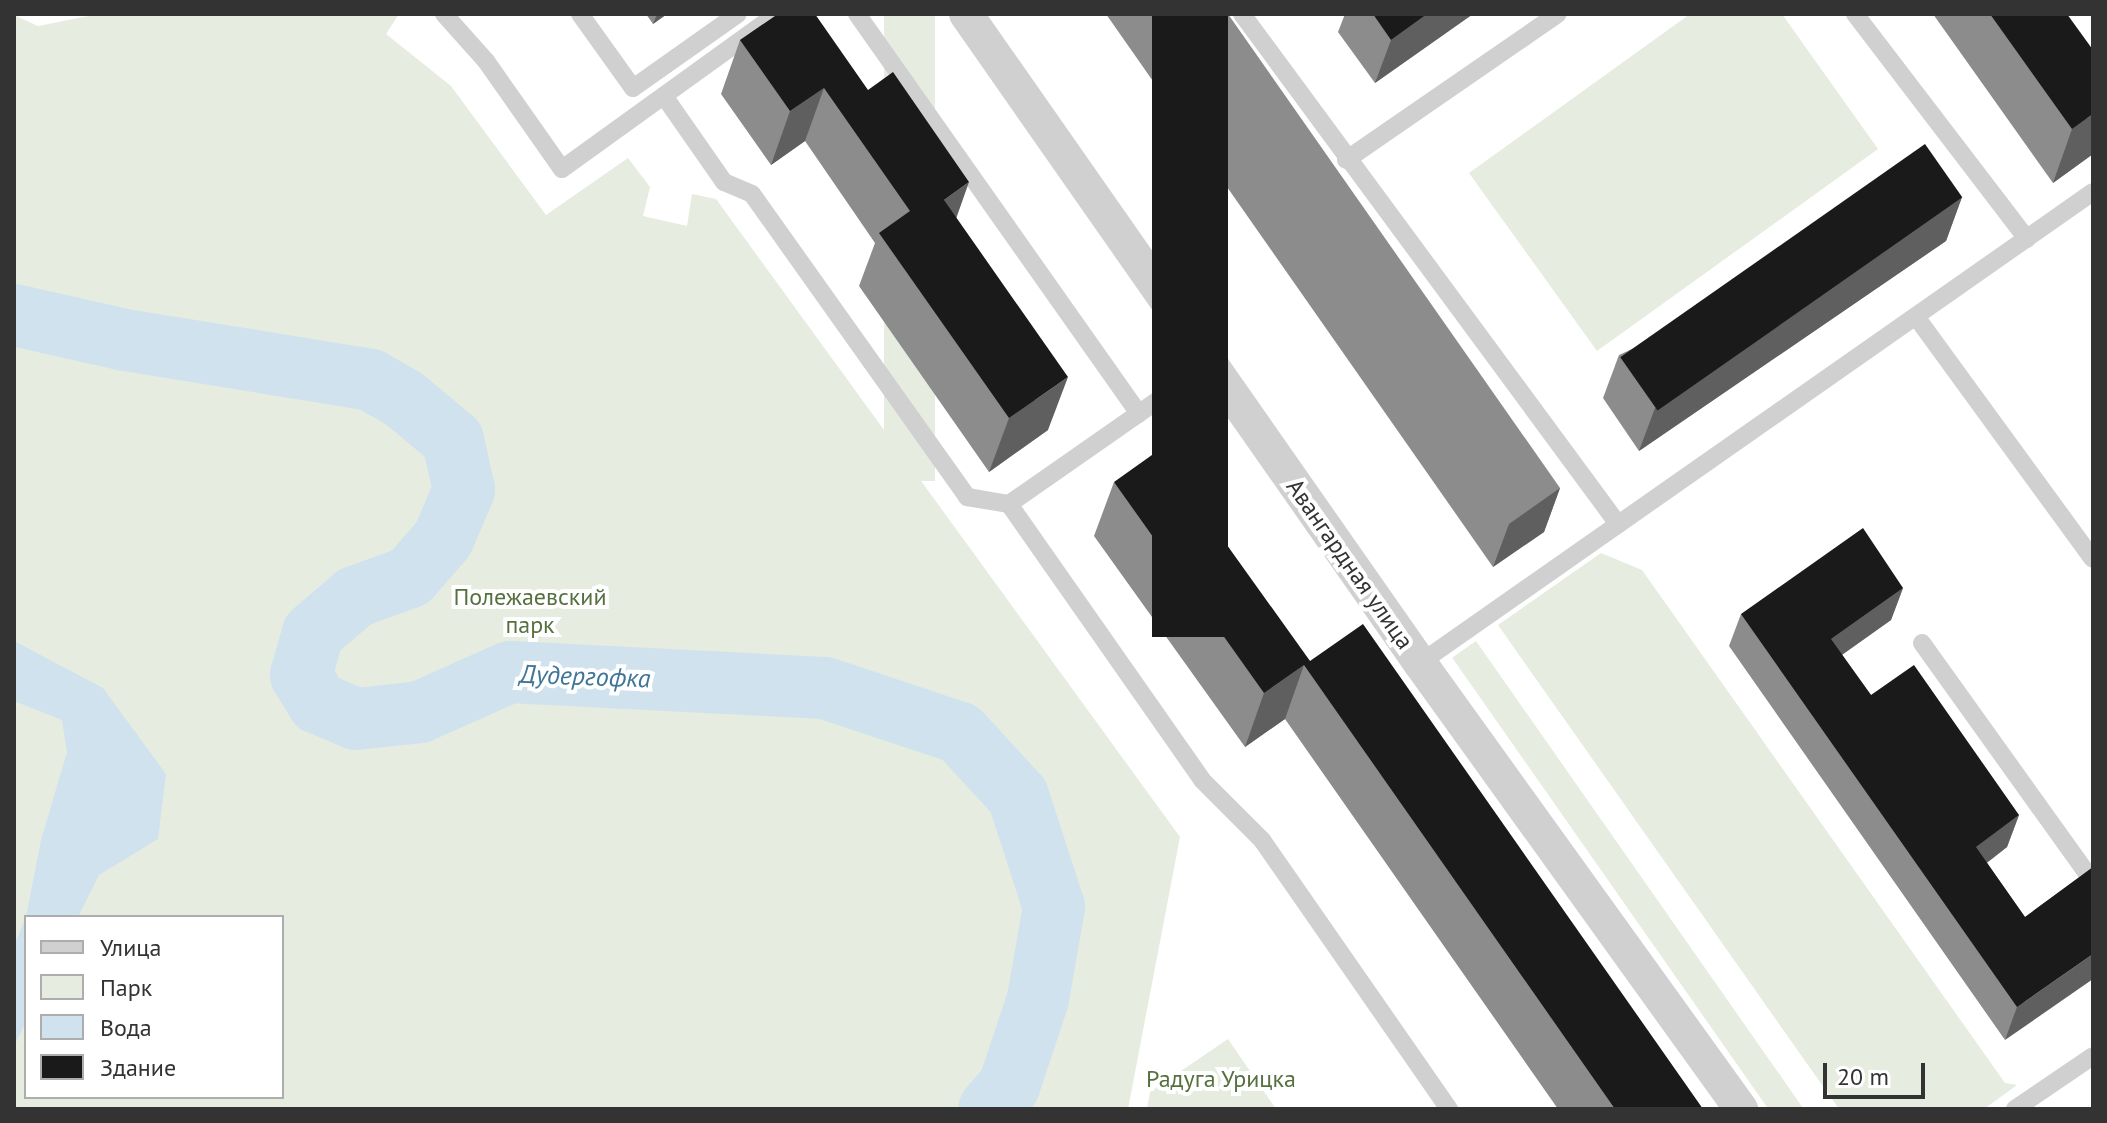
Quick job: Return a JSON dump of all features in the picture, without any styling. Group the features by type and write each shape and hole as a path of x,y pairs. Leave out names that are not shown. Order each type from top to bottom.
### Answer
{"street":[{"name":"Авангардная улица","path":"966,14 1420,663 1741,1109"}],"lane":[{"path":"444,14 486,61 562,169 777,14"},
{"path":"580,14 633,88 738,14"},
{"path":"857,14 1139,414"},
{"path":"1242,14 1346,160 1618,524"},
{"path":"1346,160 1558,14"},
{"path":"1855,14 2027,239"},
{"path":"664,96 724,182 752,194 967,497 1009,504 1210,364"},
{"path":"1420,663 2093,192"},
{"path":"1917,318 2093,559"},
{"path":"1009,504 1202,780 1262,840 1449,1109"},
{"path":"1922,643 2093,882"},
{"path":"2015,1109 2093,1056"}],"green space":[{"name":"Полежаевский парк","path":"99,14 399,14 386,34 451,86 546,215 628,158 650,187 643,216 687,226 692,194 716,199 1180,837 1128,1109 14,1109 14,15 38,26"},
{"path":"884,14 935,14 935,481 884,481"},
{"path":"1690,14 1782,14 1878,149 1597,351 1469,173"},
{"path":"1601,553 1642,570 2005,1083 2017,1085 1984,1109 1839,1109 1498,625"},
{"path":"1476,641 1804,1109 1768,1109 1452,658"},
{"name":"Радуга Урицка","path":"1228,1039 1276,1109 1147,1109 1150,1092"}],"water":[{"path":"14,641 103,688 166,774 158,839 99,875 79,915 26,915 41,840 67,752 62,720 14,701"},
{"path":"24,922 24,1026 14,1046 14,946"}],"building":[{"path":"778,14 815,14 868,90 893,72 969,182 944,200 1068,377 1009,418 879,233 910,211 824,88 790,111 740,40"},
{"path":"1152,14 1228,14 1228,637 1152,637"},
{"path":"1373,14 1427,14 1391,40"},
{"path":"1990,14 2067,14 2093,50 2093,114 2072,129"},
{"path":"1925,144 1962,197 1658,411 1620,357"},
{"path":"1159,450 1310,661 1363,624 1703,1109 1615,1109 1304,665 1264,693 1114,482"},
{"path":"1863,528 1903,588 1831,639 1871,695 1914,665 2019,815 1976,847 2025,917 2093,867 2093,954 2017,1007 1741,614"}],"waterway":[{"name":"Дудергофка","path":"14,315 125,340 371,380 404,399 453,440 464,490 443,539 410,577 355,597 313,633 301,675 318,703 356,719 420,712 510,672 825,688 960,733 1018,796 1054,907 1038,999 1009,1086 989,1109"}]}
